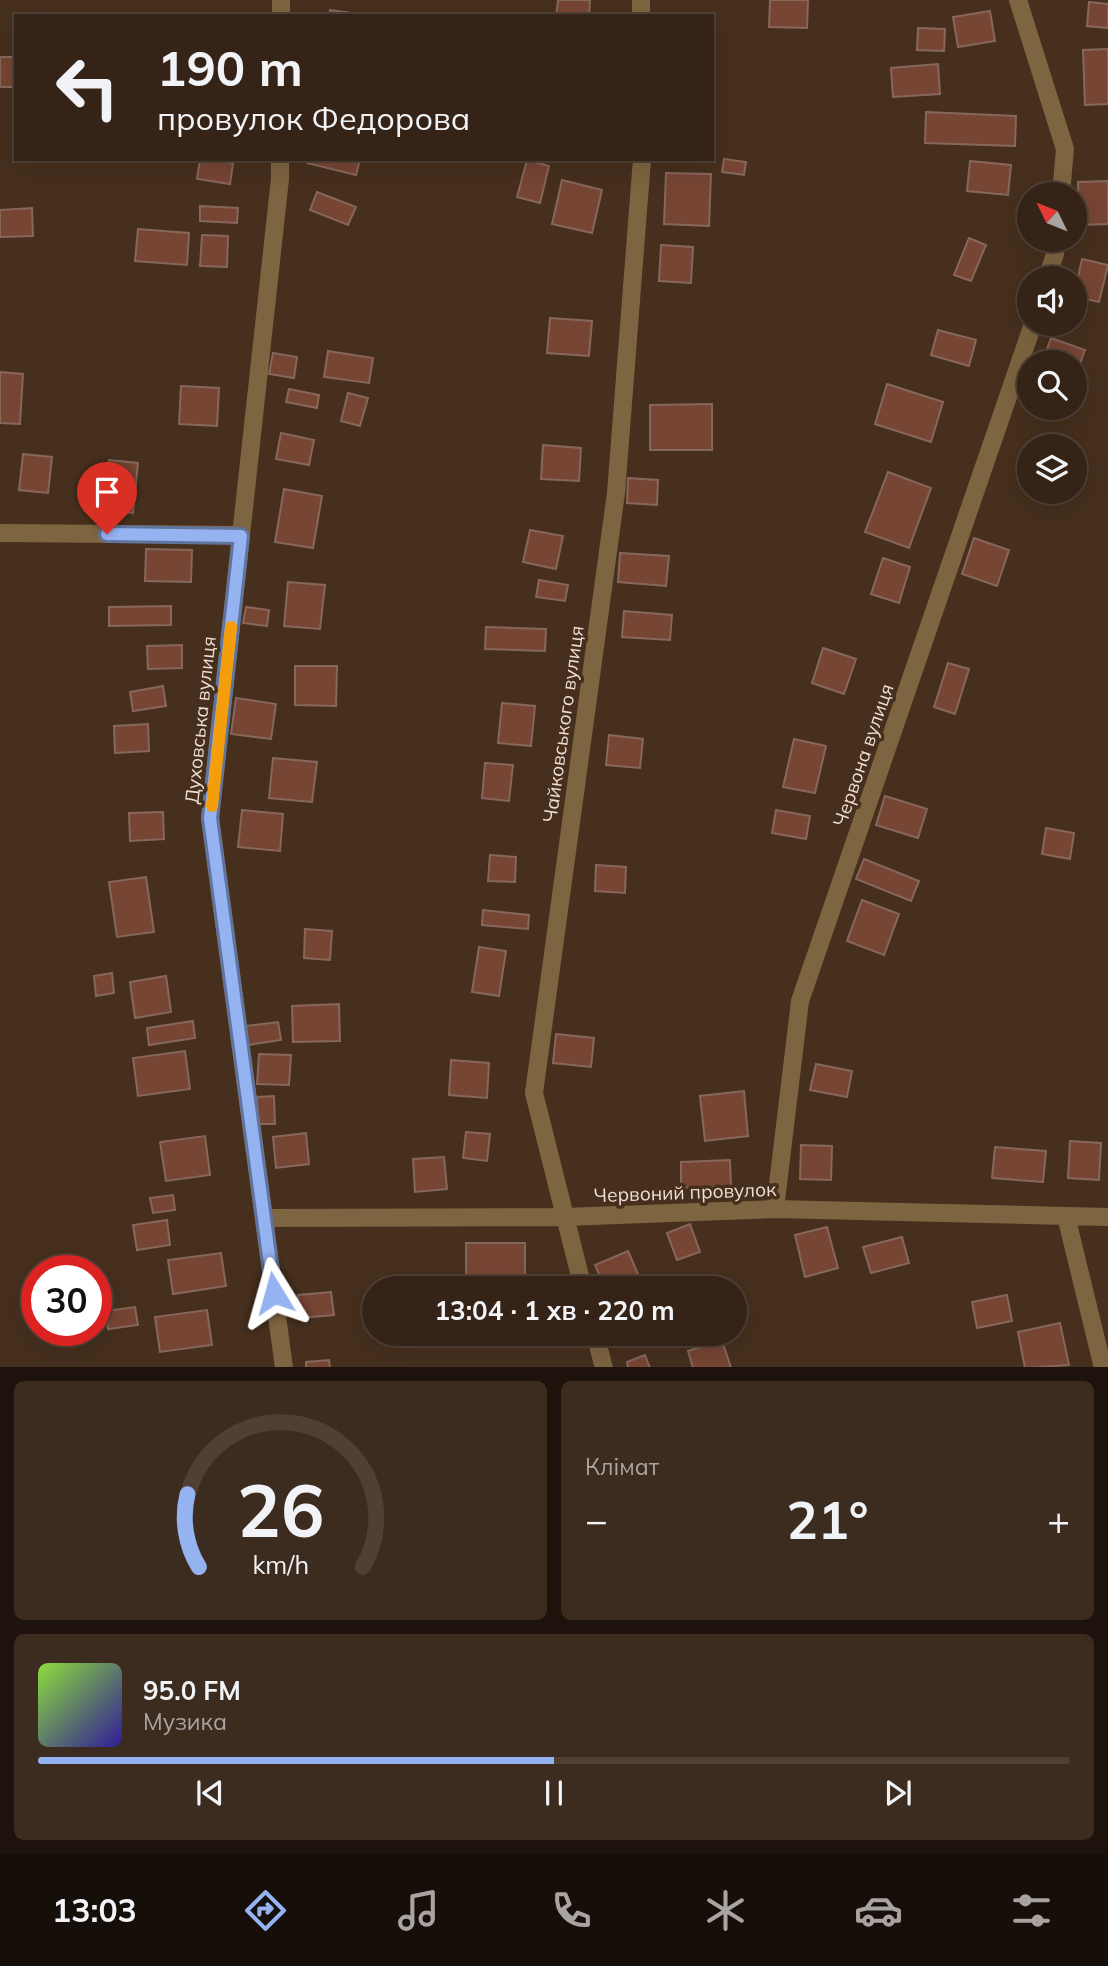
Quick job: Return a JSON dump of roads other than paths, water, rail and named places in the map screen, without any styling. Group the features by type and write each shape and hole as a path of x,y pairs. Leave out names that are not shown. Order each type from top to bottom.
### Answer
{"street":[{"path":"1018,0 1065,149 1061,182"},
{"name":"Духовська вулиця","path":"281,161 210,818 284,1367"},
{"name":"Чайковського вулиця","path":"580,1276 534,1093 616,493 642,161"},
{"name":"Червона вулиця","path":"775,1209 800,1001 1029,336"},
{"path":"0,533 241,536"},
{"name":"Червоний провулок","path":"264,1218 565,1217 775,1209 1108,1217"},
{"path":"1066,1216 1103,1367"},
{"path":"598,1346 604,1367"}]}
